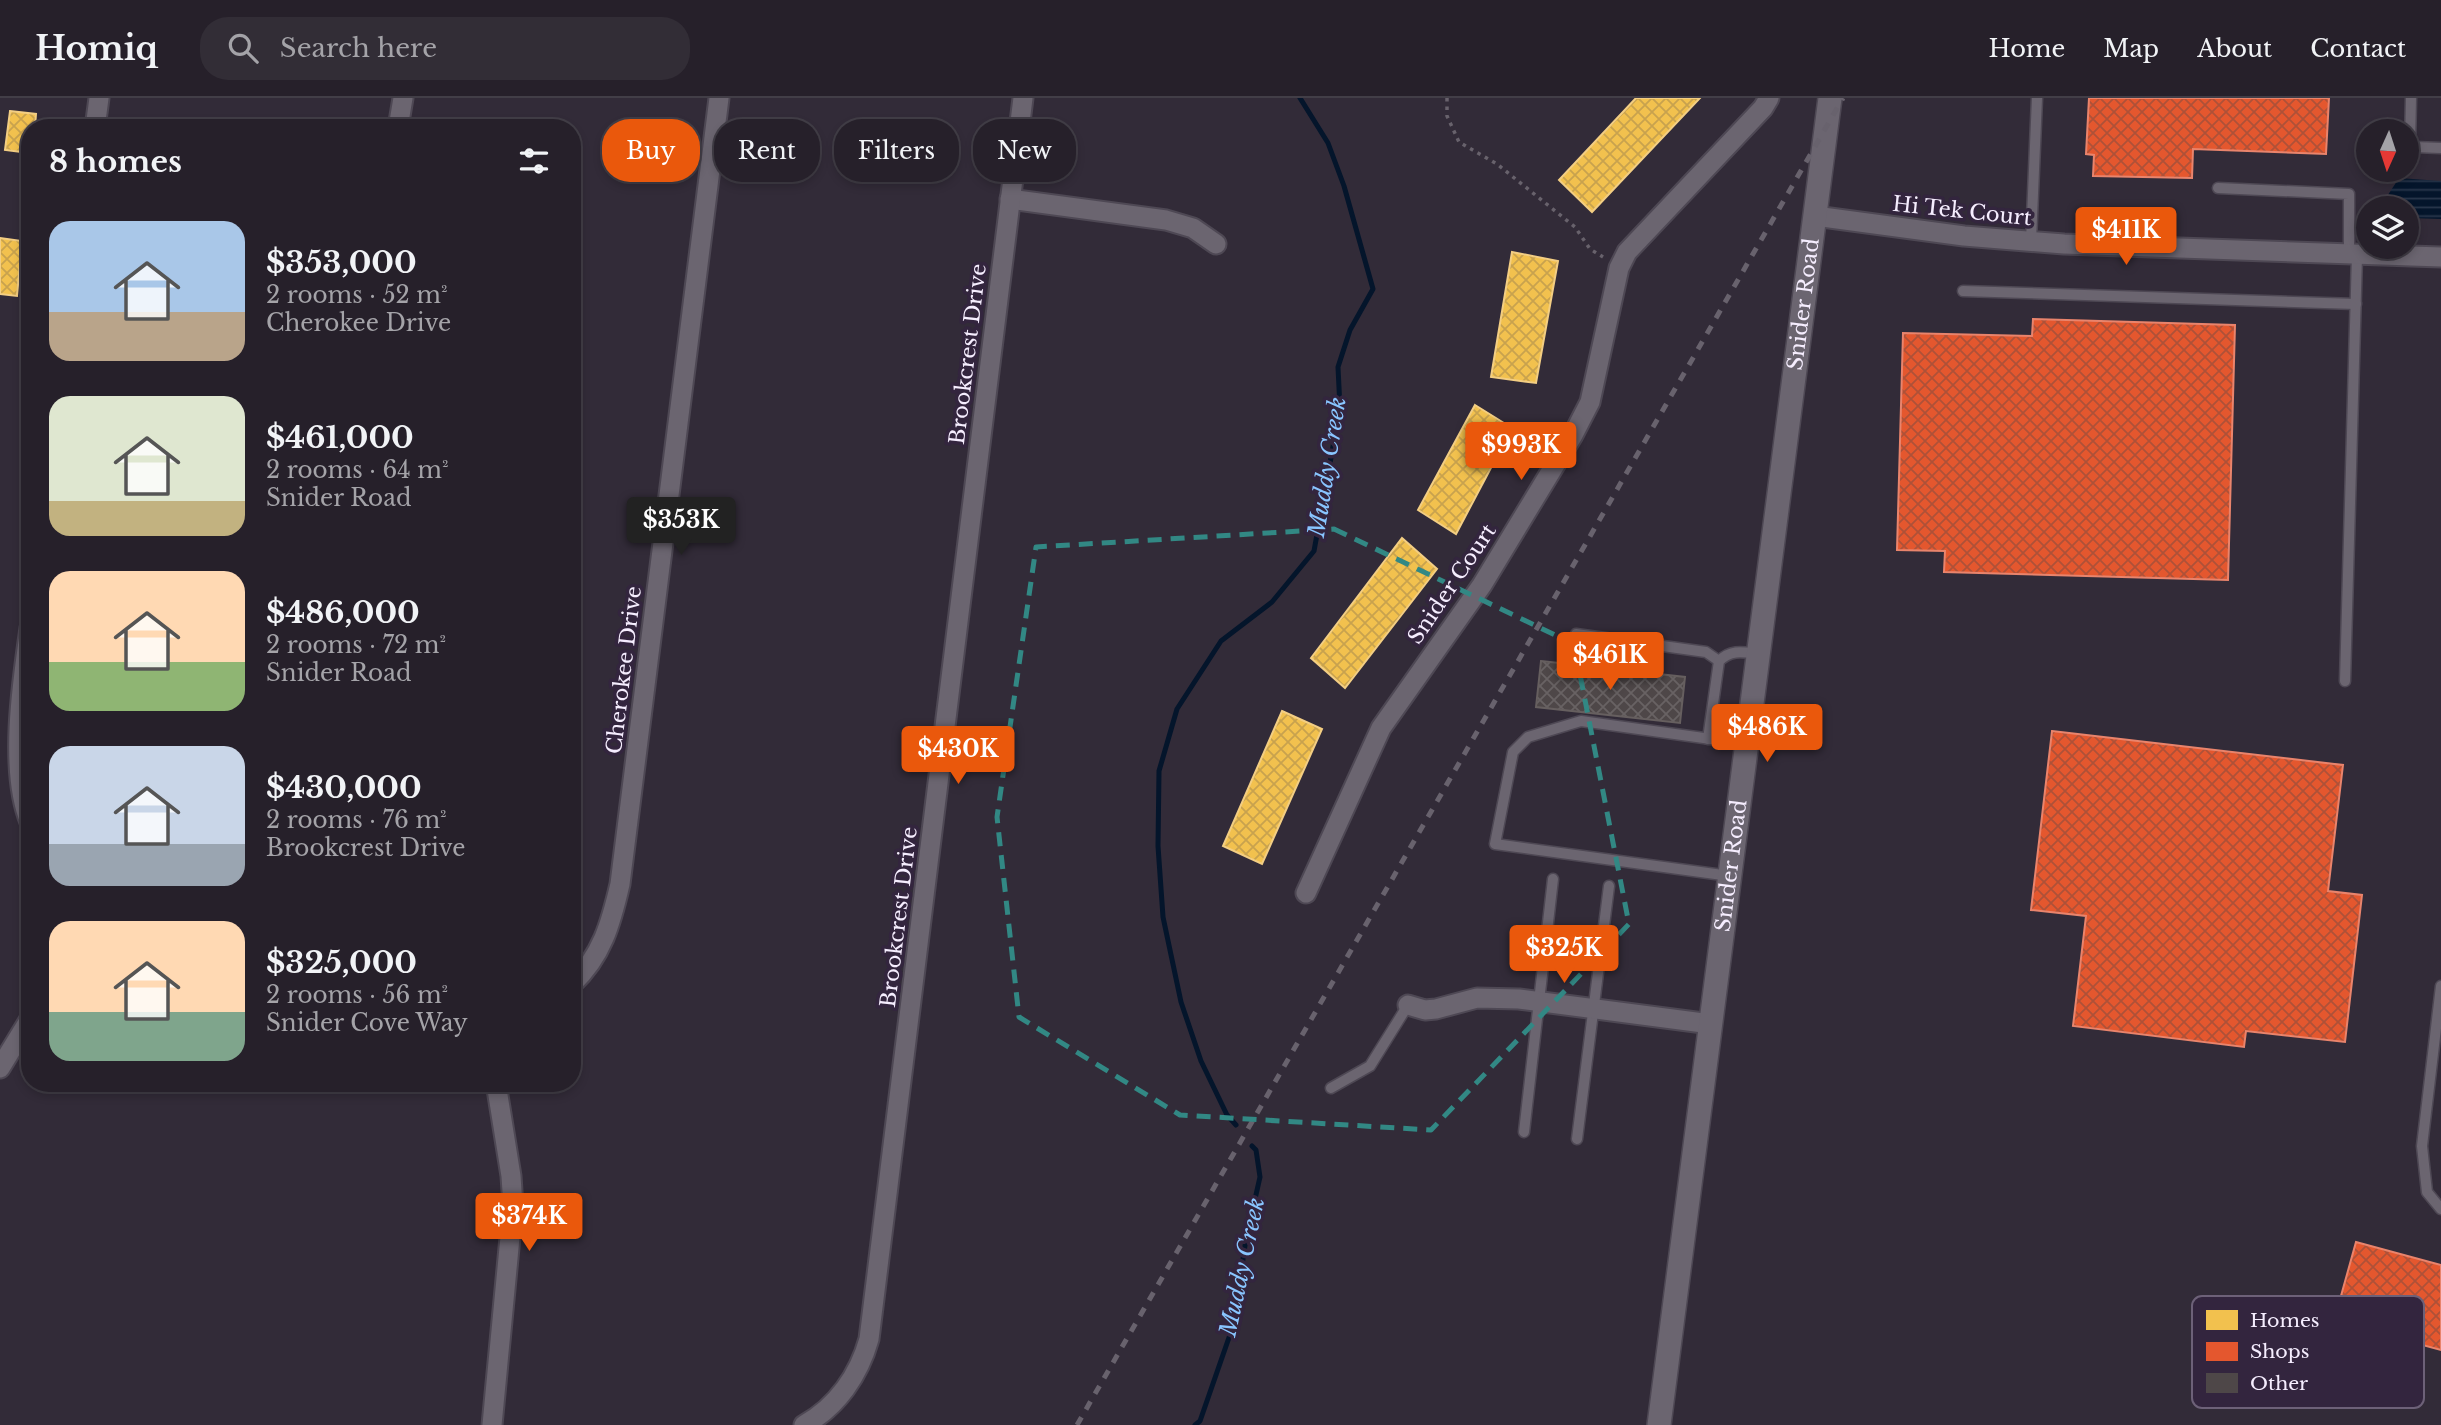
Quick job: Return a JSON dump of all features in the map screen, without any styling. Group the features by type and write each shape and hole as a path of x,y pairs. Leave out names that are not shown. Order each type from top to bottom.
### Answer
{"street":[{"path":"96,119 99,98"},
{"path":"400,119 403,98"},
{"name":"Cherokee Drive","path":"581,974 599,953 610,926 620,884 719,98"},
{"name":"Brookcrest Drive","path":"804,1425 825,1411 841,1394 853,1378 869,1339 1023,98"},
{"name":"Snider Court","path":"1306,893 1381,728 1482,585 1573,435 1590,402 1619,268 1627,252 1763,108 1769,98"},
{"name":"Snider Road","path":"1659,1425 1830,98"},
{"path":"1010,199 1166,220 1193,228 1216,244"},
{"name":"Hi Tek Court","path":"1815,216 1964,236 2031,241 2441,257"},
{"path":"21,689 21,788"},
{"path":"1408,1004 1425,1010 1478,998 1537,1001 1711,1024"},
{"path":"0,1068 21,1034"},
{"path":"497,1092 513,1206 498,1425"}],"lane":[{"path":"2031,241 2037,98"},
{"path":"2411,98 2410,144 2414,147 2441,148"},
{"path":"2218,188 2348,194 2356,304 2345,681"},
{"path":"1963,291 2356,304"},
{"path":"1576,634 1706,652 1719,661"},
{"path":"1708,739 1719,661 1726,654 1736,651 1759,654"},
{"path":"1730,876 1495,844 1513,752 1528,737 1581,721 1747,744"},
{"path":"1524,1132 1553,878"},
{"path":"1577,1139 1609,886"},
{"path":"2441,986 2422,1146 2427,1192 2441,1209"},
{"path":"1331,1088 1370,1066 1408,1004"}],"path":[{"path":"1447,98 1447,116 1459,142 1497,164 1575,227 1590,248 1619,268"}],"highlighted area":[{"path":"1334,529 1574,644 1629,924 1431,1130 1180,1115 1019,1017 997,817 1036,547"}],"water":[{"path":"2441,181 2441,219 2419,218 2419,196 2387,196 2396,182"}],"building: Homes":[{"path":"1636,98 1700,98 1592,212 1559,180"},
{"path":"10,111 36,114 36,119 21,119 21,152 5,150"},
{"path":"0,238 21,241 17,296 0,294"},
{"path":"1512,252 1558,261 1536,383 1491,377"},
{"path":"1475,405 1512,428 1456,534 1418,510"},
{"path":"1402,538 1437,569 1345,688 1311,658"},
{"path":"1282,711 1322,729 1262,864 1223,846"}],"building: Shops":[{"path":"2089,98 2329,98 2326,154 2193,149 2192,178 2093,176 2094,155 2086,154"},
{"path":"2033,319 2235,325 2228,580 1944,572 1945,551 1897,550 1903,333 2032,336"},
{"path":"2052,731 2343,765 2328,891 2362,895 2345,1042 2246,1031 2244,1047 2073,1026 2086,916 2031,910"},
{"path":"2356,1242 2441,1265 2441,1350 2424,1345 2424,1296 2341,1296"}],"building: Other":[{"path":"1541,661 1685,677 1680,723 1536,707"}],"waterway":[{"name":"Muddy Creek","path":"1236,1125 1227,1115 1201,1061 1181,1002 1163,917 1158,846 1159,771 1177,709 1221,641 1272,602 1314,551 1340,408 1338,367 1350,330 1373,289 1344,186 1328,143 1300,98"},
{"name":"Muddy Creek","path":"1195,1425 1200,1421 1233,1326 1246,1239 1260,1177 1256,1150 1252,1146"}],"railway":[{"path":"1077,1425 1843,98"}]}
